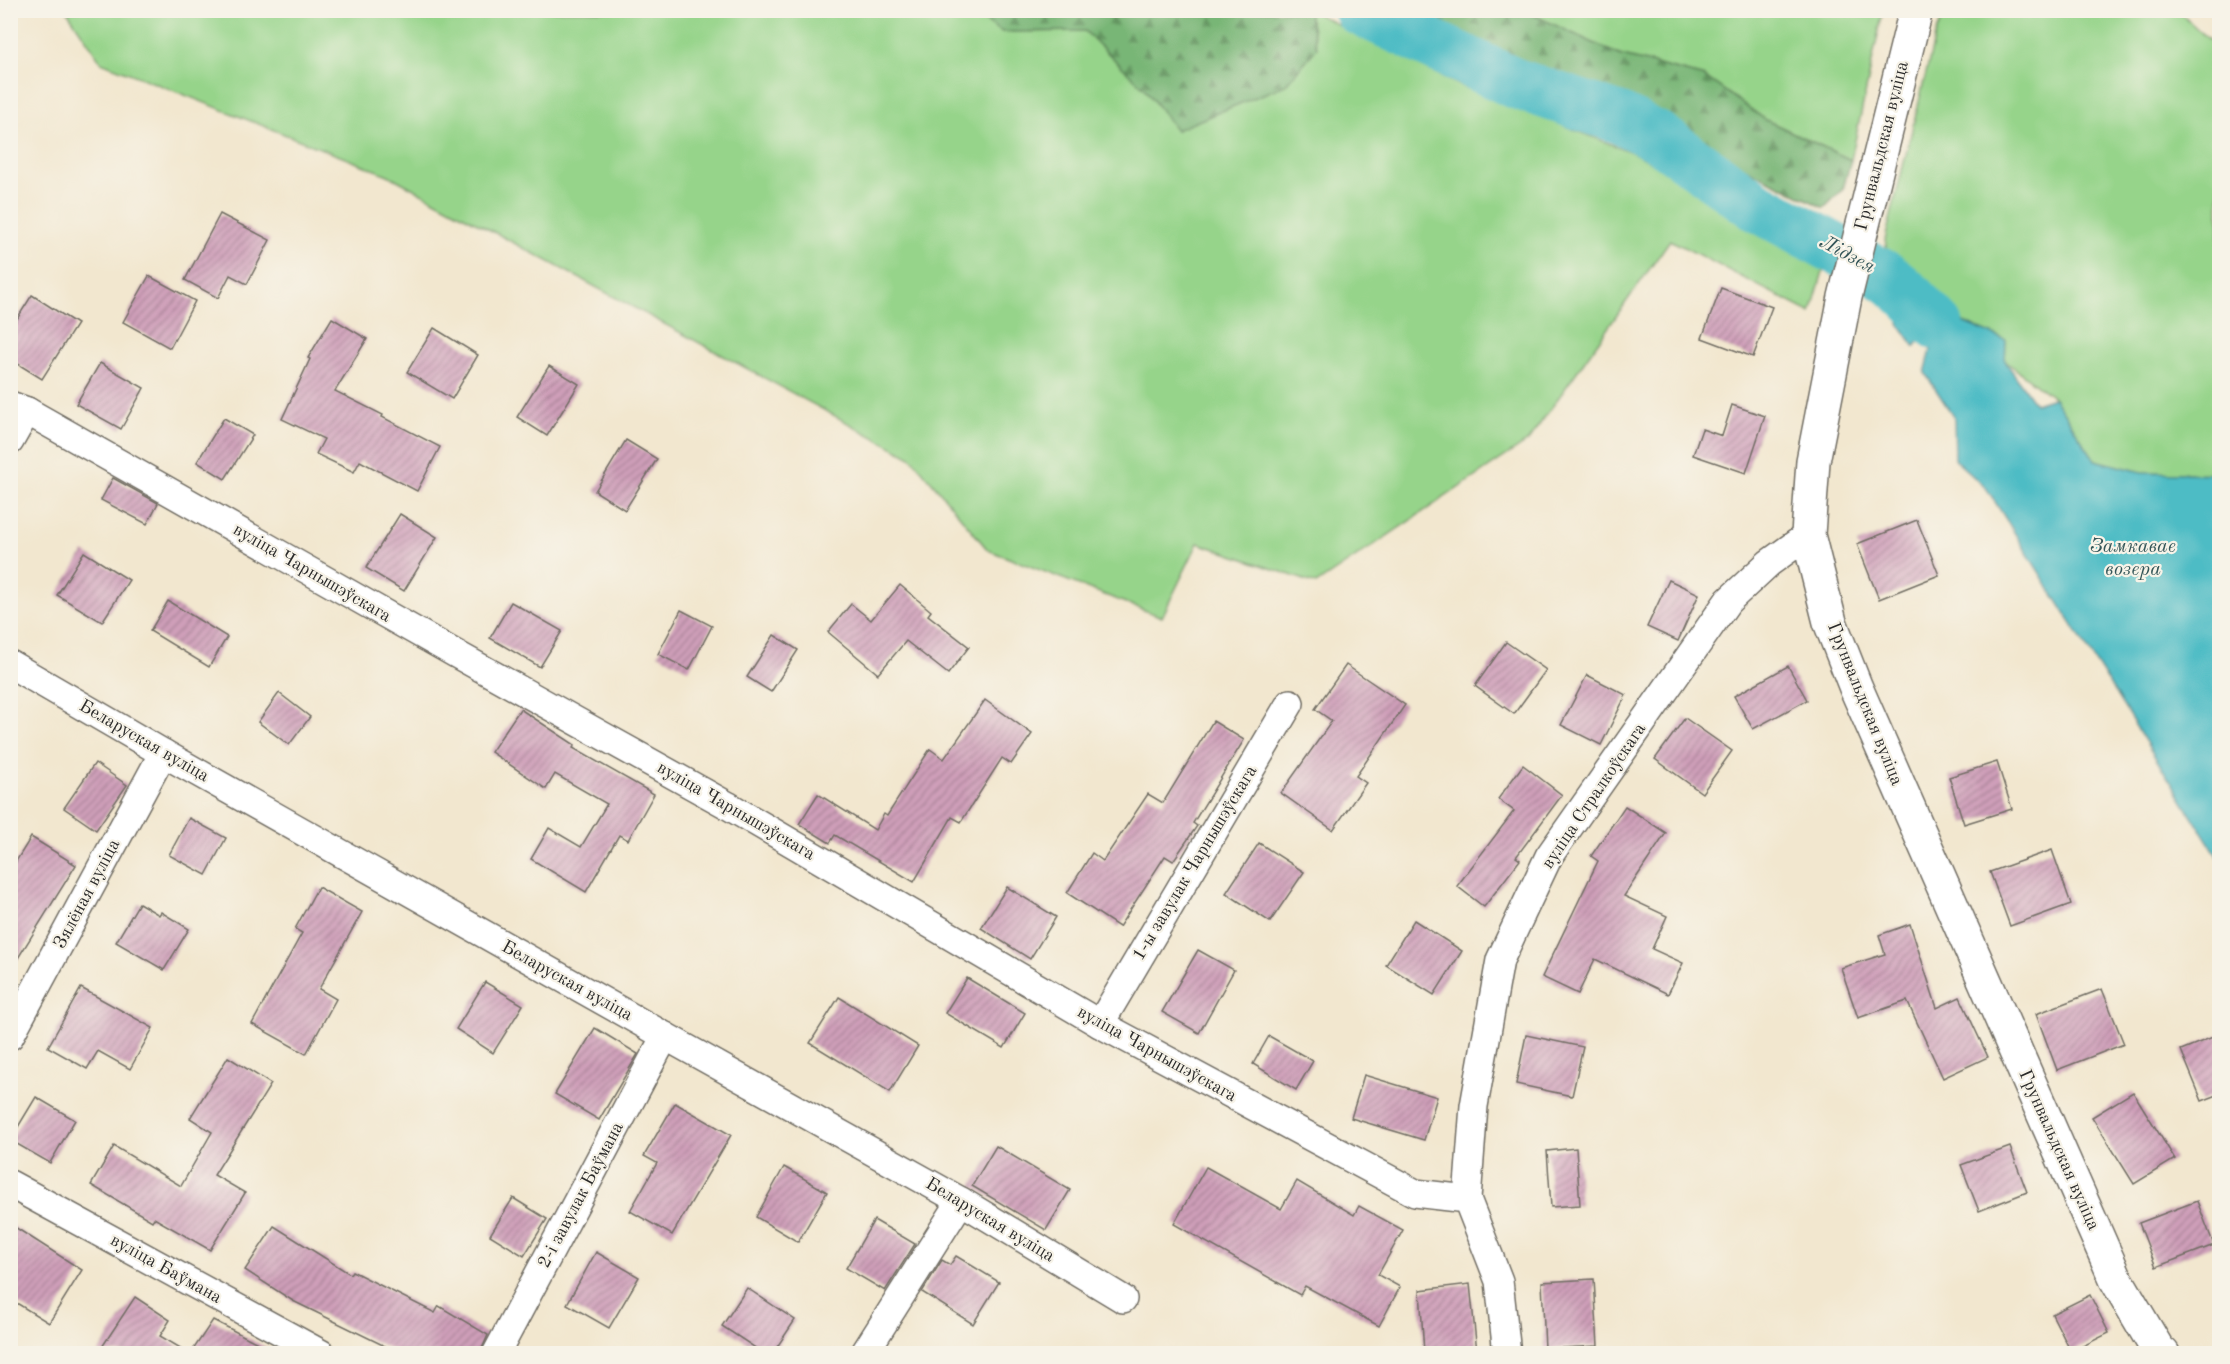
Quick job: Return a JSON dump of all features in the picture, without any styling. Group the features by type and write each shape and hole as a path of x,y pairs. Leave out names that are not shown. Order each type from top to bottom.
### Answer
{"main road":[{"name":"Грунвальдская вуліца","path":"1917,10 1845,297 1813,461 1809,535 1830,622 1856,688 2116,1279 2158,1352"}],"street":[{"path":"10,441 19,408"},
{"name":"вуліца Чарнышэўскага","path":"19,408 728,805 1100,1024 1416,1193 1467,1199"},
{"name":"вуліца Стралкоўскага","path":"1507,1353 1499,1281 1467,1199 1474,1106 1500,960 1549,856 1728,601 1769,563 1809,535"},
{"name":"Беларуская вуліца","path":"10,664 163,753 960,1201 1123,1299"},
{"name":"1-ы завулак Чарнышэўскага","path":"1100,1024 1290,703"},
{"name":"Зялёная вуліца","path":"10,1036 163,753"},
{"name":"2-і завулак Баўмана","path":"496,1353 665,1036"},
{"name":"вуліца Баўмана","path":"10,1184 322,1353"},
{"path":"864,1353 960,1201"}],"green space":[{"path":"67,11 971,11 1002,32 1085,31 1144,88 1177,130 1317,48 1308,11 1311,11 1459,85 1634,153 1809,245 1826,261 1811,313 1670,240 1528,441 1316,584 1198,543 1162,617 988,550 911,457 388,175 101,62"},
{"path":"971,11 1308,11 1317,48 1285,85 1176,130 1144,88 1085,31 1002,32"},
{"path":"1400,11 1525,11 1619,55 1705,77 1766,120 1851,160 1843,189 1824,208 1646,118 1472,49"},
{"path":"1525,11 1883,11 1851,160 1766,120 1705,77 1619,55"},
{"path":"1945,11 2178,11 2219,49 2219,474 2142,472 2095,460 2054,398 2005,361 2006,340 1928,308 1890,266 1885,240 1935,36"}],"water":[{"name":"Замкавае возера","path":"1890,266 1928,308 2006,340 2005,361 2035,404 2054,398 2095,460 2142,472 2219,474 2219,859 1987,489 1955,460 1954,417 1925,373 1931,350 1921,339 1915,347 1899,324 1901,316 1883,296"}],"building":[{"path":"220,214 270,240 247,284 230,275 218,298 185,280"},
{"path":"149,276 195,301 170,348 123,322"},
{"path":"1721,288 1772,307 1753,357 1702,338"},
{"path":"32,295 77,324 42,379 10,359 10,330"},
{"path":"332,318 367,339 335,391 440,447 417,491 360,461 354,472 316,454 324,439 282,419 310,359 308,358"},
{"path":"434,328 478,355 452,399 407,372"},
{"path":"100,363 144,388 121,429 76,404"},
{"path":"549,366 579,384 547,436 517,417"},
{"path":"1732,405 1765,416 1746,473 1693,455 1702,429 1722,436"},
{"path":"224,418 253,435 225,479 197,462"},
{"path":"626,440 657,459 625,510 595,491"},
{"path":"113,478 158,503 147,524 101,500"},
{"path":"400,514 437,537 404,591 366,568"},
{"path":"1917,520 1939,575 1879,599 1857,544"},
{"path":"84,552 129,580 102,622 57,595"},
{"path":"1669,580 1699,594 1678,641 1647,627"},
{"path":"900,585 931,611 928,615 969,647 948,674 906,641 878,674 828,632 851,604 871,620"},
{"path":"168,601 227,637 209,667 150,631"},
{"path":"511,602 562,631 540,667 490,638"},
{"path":"681,610 712,626 689,670 658,654"},
{"path":"774,635 798,650 771,692 747,677"},
{"path":"1506,642 1546,670 1514,714 1475,686"},
{"path":"1346,665 1405,705 1356,776 1366,783 1333,830 1281,793 1332,721 1315,709"},
{"path":"1788,666 1807,700 1753,729 1734,696"},
{"path":"1587,675 1626,695 1601,745 1561,725"},
{"path":"279,693 310,717 289,745 258,722"},
{"path":"985,700 1032,734 1011,764 1002,758 961,822 952,817 914,882 835,835 830,843 799,824 818,794 875,830 884,814 887,816 930,749 944,759"},
{"path":"520,709 575,745 573,748 654,794 628,840 619,835 586,892 531,859 549,828 581,847 607,804 555,774 546,789 491,752"},
{"path":"1685,718 1732,751 1702,793 1655,759"},
{"path":"1213,721 1244,740 1193,823 1197,826 1173,861 1165,856 1119,927 1067,893 1092,853 1103,861 1148,794 1163,803"},
{"path":"1997,762 2012,809 1964,824 1949,777"},
{"path":"95,763 127,785 96,830 64,808"},
{"path":"1523,765 1562,795 1516,857 1520,860 1484,907 1457,886 1514,811 1498,799"},
{"path":"1625,806 1666,833 1624,896 1667,916 1652,949 1683,963 1668,994 1595,959 1578,994 1542,977 1598,861 1591,856"},
{"path":"189,818 226,838 206,875 169,855"},
{"path":"31,837 76,865 10,971 10,871"},
{"path":"1259,843 1304,872 1270,922 1226,893"},
{"path":"2052,850 2071,904 2010,926 1990,872"},
{"path":"318,887 362,912 319,989 336,999 306,1054 252,1024 302,933 295,929"},
{"path":"1007,887 1056,917 1030,959 981,928"},
{"path":"139,903 159,915 161,912 189,929 164,970 116,942"},
{"path":"1414,920 1462,951 1434,995 1386,965"},
{"path":"1910,924 1937,1008 1960,997 1988,1057 1943,1078 1907,1001 1858,1018 1841,968 1885,954 1879,935"},
{"path":"1198,950 1234,970 1199,1033 1162,1012"},
{"path":"967,978 1025,1013 1004,1048 945,1013"},
{"path":"485,982 523,1005 493,1053 456,1029"},
{"path":"81,988 153,1028 130,1069 98,1051 87,1069 48,1047"},
{"path":"2102,989 2124,1044 2057,1070 2036,1014"},
{"path":"839,997 918,1046 890,1092 810,1043"},
{"path":"595,1028 638,1054 599,1120 555,1094"},
{"path":"2220,1034 2220,1094 2202,1101 2181,1050"},
{"path":"1526,1035 1583,1047 1572,1096 1516,1084"},
{"path":"1269,1036 1313,1061 1296,1090 1253,1064"},
{"path":"228,1057 271,1084 214,1175 245,1193 210,1250 154,1218 152,1221 91,1185 114,1146 181,1186 212,1132 190,1118"},
{"path":"1364,1075 1437,1097 1424,1140 1351,1118"},
{"path":"2133,1092 2175,1159 2134,1184 2092,1117"},
{"path":"36,1097 75,1120 50,1163 10,1140"},
{"path":"675,1103 731,1135 672,1235 630,1211 657,1163 644,1156"},
{"path":"996,1146 1070,1190 1046,1230 972,1186"},
{"path":"2010,1147 2027,1192 1979,1211 1961,1165"},
{"path":"1576,1148 1580,1205 1551,1207 1547,1151"},
{"path":"784,1167 827,1192 798,1242 756,1217"},
{"path":"1206,1167 1281,1209 1297,1181 1354,1215 1359,1206 1403,1230 1378,1275 1400,1287 1379,1326 1305,1286 1300,1295 1174,1224"},
{"path":"513,1198 547,1219 524,1256 490,1235"},
{"path":"2197,1201 2214,1245 2156,1267 2139,1223"},
{"path":"874,1220 915,1244 885,1291 846,1268"},
{"path":"10,1224 82,1270 49,1323 10,1299"},
{"path":"274,1226 350,1274 352,1271 435,1313 439,1306 488,1335 480,1353 399,1353 293,1301 245,1270"},
{"path":"596,1252 639,1277 609,1328 567,1304"},
{"path":"956,1256 999,1282 973,1324 922,1292 942,1260 950,1265"},
{"path":"1594,1279 1598,1346 1545,1349 1542,1282"},
{"path":"1470,1284 1477,1352 1424,1353 1420,1290"},
{"path":"747,1288 795,1320 773,1353 763,1353 722,1326"},
{"path":"2090,1295 2109,1333 2071,1352 2052,1314"},
{"path":"135,1297 170,1320 160,1336 189,1353 98,1353"},
{"path":"213,1320 277,1353 191,1353"}],"waterway":[{"name":"Лідзея","path":"1359,10 1514,83 1619,118 1660,138 1755,205 1887,277 1938,325"}]}
